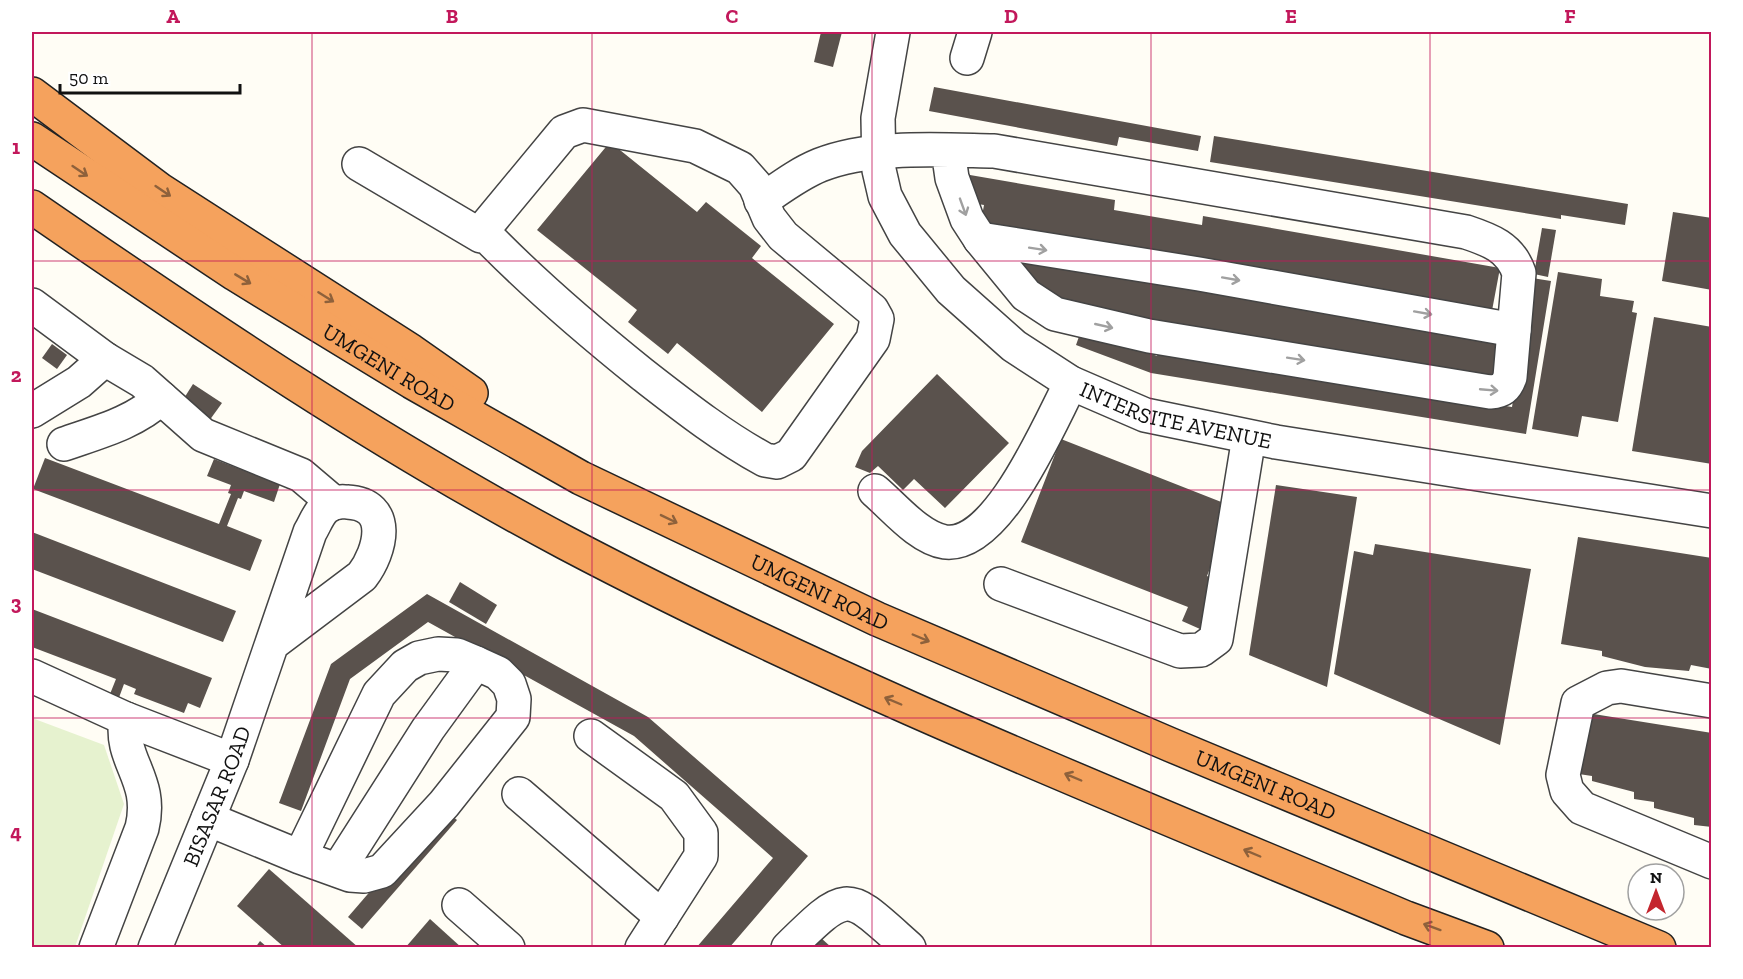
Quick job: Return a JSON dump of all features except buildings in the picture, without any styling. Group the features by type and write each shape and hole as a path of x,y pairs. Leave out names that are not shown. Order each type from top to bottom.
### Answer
{"highway":[{"path":"32,94 160,190 411,351 629,499"},
{"name":"UMGENI ROAD","path":"32,139 235,274 412,382 581,478 629,499 877,620 1182,750 1659,948"},
{"path":"32,207 236,347 418,461 566,543 882,697 1406,918 1487,948"}],"street":[{"name":"INTERSITE AVENUE","path":"893,32 878,118 879,154 885,196 905,234 951,290 1014,346 1071,383 1145,416 1249,437 1712,512"},
{"path":"359,164 481,236 482,231 564,132 583,125 706,150 748,174 761,201 783,236 866,303 877,319 873,339 791,455 777,462 765,460 684,407 558,305 482,231"},
{"path":"761,201 788,181 838,159 948,150 994,151 1430,225 1490,240 1507,251 1519,273 1510,377 1507,386 1500,391 1490,392 1149,336 1055,315 1040,306 1011,279 967,219 952,178 948,150"},
{"path":"980,239 1199,274 1514,330"},
{"path":"32,305 105,359 142,381 203,435 301,475 334,503 360,504 374,515 379,526 376,555 362,576 273,643"},
{"path":"32,411 79,382 105,359"},
{"path":"875,490 928,537 945,542 967,538 989,522 1003,504 1025,470 1071,383"},
{"path":"64,444 143,414 161,398"},
{"path":"1001,584 1180,651 1201,650 1216,639 1249,437"},
{"name":"BISASAR ROAD","path":"155,948 232,760 310,532 322,510 334,503"},
{"path":"208,819 300,857 350,875 364,876 382,871 444,804 513,717 514,699 509,684 498,673 476,663 457,656 438,654 419,658 394,675 379,694 300,857"},
{"path":"338,870 428,729 476,663"},
{"path":"32,676 126,719 232,760"},
{"path":"1712,701 1621,686 1593,694 1578,703 1563,775 1567,791 1582,808 1712,862"},
{"path":"96,948 142,828 146,810 143,785 125,743 126,719"},
{"path":"591,736 674,796 701,833 701,856 642,948"},
{"path":"519,794 662,917"},
{"path":"788,948 823,913 837,904 846,903 857,905 909,948"},
{"path":"459,905 508,948"}],"green space":[{"path":"32,718 104,745 124,804 75,947 32,947"}]}
